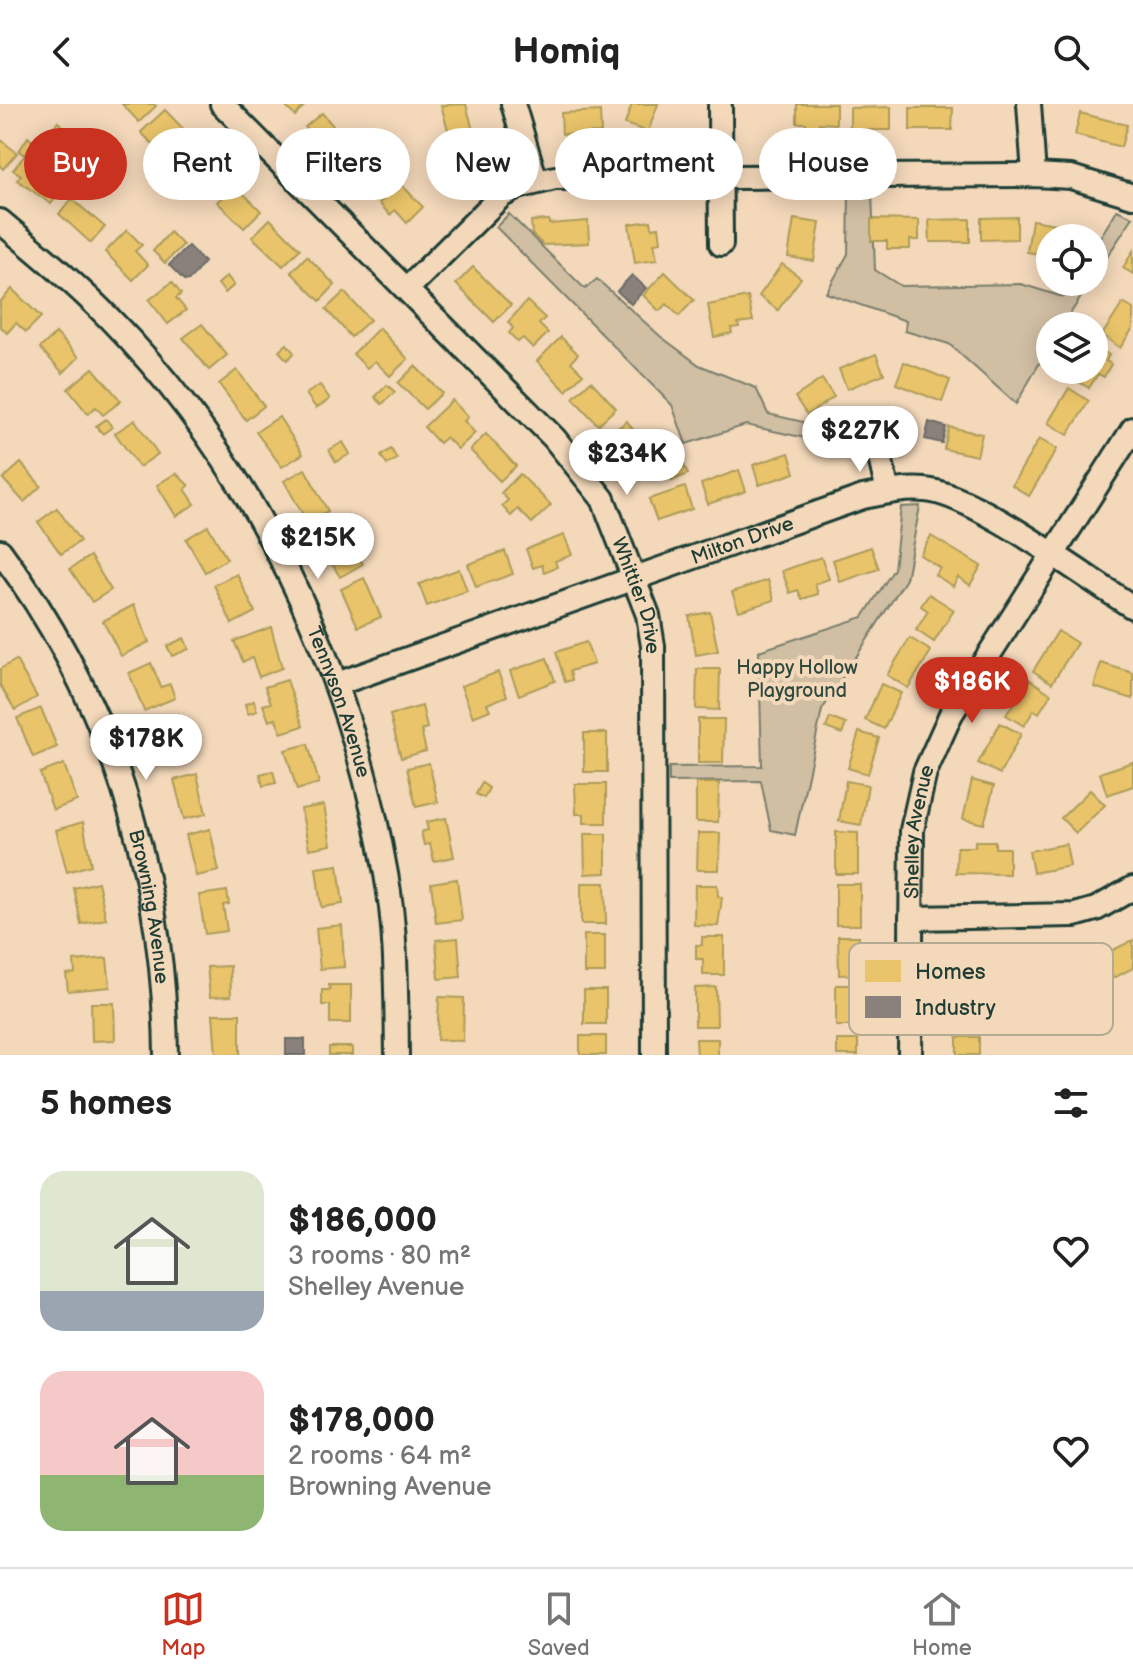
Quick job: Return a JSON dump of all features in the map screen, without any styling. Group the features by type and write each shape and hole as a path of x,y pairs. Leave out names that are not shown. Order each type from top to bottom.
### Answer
{"street":[{"name":"Whittier Drive","path":"222,104 407,289 591,480 603,499 635,580 653,646 654,1055"},
{"path":"513,104 520,128"},
{"path":"1029,104 1034,175"},
{"path":"720,107 720,128"},
{"path":"743,175 1034,175 1071,177 1133,196"},
{"path":"407,289 496,200"},
{"path":"721,200 721,244"},
{"name":"Tennyson Avenue","path":"0,221 110,319 187,409 279,551 337,684 375,821 392,923 397,1055"},
{"name":"Shelley Avenue","path":"911,943 912,830 932,752 951,714 1133,429"},
{"path":"877,445 888,492"},
{"name":"Milton Drive","path":"337,684 843,504 888,492 926,490 965,501 1133,607"},
{"name":"Browning Avenue","path":"0,551 62,643 118,765 148,880 162,982 166,1055"},
{"path":"911,918 1075,915 1096,909 1133,888"},
{"name":"Shelley Avenue","path":"910,1035 910,1055"}],"green space":[{"path":"849,200 872,200 875,270 901,286 1021,284 1036,289 1036,296 1082,296 1071,312 1036,312 1036,369 1016,404 949,344 905,331 906,321 826,293 848,254"},
{"path":"1117,210 1133,217 1108,255 1108,224"},
{"path":"509,214 585,289 597,279 660,336 699,365 756,388 768,414 847,432 846,447 746,425 686,444 672,405 496,227"},
{"name":"Happy Hollow Playground","path":"920,506 906,579 822,710 795,835 771,830 761,781 669,782 669,767 762,766 759,651 863,617 894,569 901,507"}],"building: Homes":[{"path":"122,104 154,104 156,106 139,122"},
{"path":"283,104 306,104 295,116"},
{"path":"466,104 472,128 447,128 441,105"},
{"path":"632,104 658,104 649,128 625,124"},
{"path":"797,104 836,104 836,124 819,123 819,128 805,128 806,123 797,123"},
{"path":"891,107 891,128 850,128 850,108"},
{"path":"910,108 953,108 952,130 910,130"},
{"path":"165,110 182,128 145,128"},
{"path":"600,111 601,128 562,128 561,113"},
{"path":"322,113 335,128 306,128"},
{"path":"1080,113 1127,125 1121,147 1075,135"},
{"path":"0,139 17,153 3,169 0,166"},
{"path":"24,156 24,185 17,180 21,175 13,170"},
{"path":"410,194 423,207 407,223 395,210 390,215 379,203 383,200 410,200"},
{"path":"73,200 105,227 91,243 59,214"},
{"path":"250,200 261,211 244,228 217,202"},
{"path":"1017,217 1017,239 981,240 981,218"},
{"path":"270,219 300,249 283,266 252,237"},
{"path":"794,219 820,223 814,261 788,257"},
{"path":"871,219 919,220 919,240 910,240 910,249 887,249 887,241 871,241"},
{"path":"970,219 970,242 930,242 929,220"},
{"path":"549,220 549,224 588,221 589,243 543,245 532,234 531,221"},
{"path":"1032,220 1056,224 1036,224 1036,254 1027,252"},
{"path":"651,221 652,228 659,227 661,242 654,243 657,260 635,263 629,224"},
{"path":"127,230 142,245 135,251 148,265 133,280 105,252"},
{"path":"170,232 183,245 165,263 153,251"},
{"path":"1133,251 1133,274 1123,268"},
{"path":"307,256 335,285 320,301 291,272"},
{"path":"782,264 801,278 778,310 759,296"},
{"path":"473,267 511,305 494,322 456,284"},
{"path":"665,272 694,300 679,316 667,304 659,311 643,295"},
{"path":"227,276 234,285 225,293 218,284"},
{"path":"172,282 181,294 176,298 186,310 168,324 149,300"},
{"path":"12,289 41,317 26,332 16,323 7,333 0,326 0,302"},
{"path":"344,292 370,320 351,337 326,309"},
{"path":"748,297 753,321 738,323 739,327 731,328 732,333 714,337 708,305"},
{"path":"527,301 545,318 539,324 548,333 533,348 523,338 518,342 509,333 513,328 508,322"},
{"path":"1123,303 1133,309 1133,328 1120,348 1108,339 1108,326"},
{"path":"202,324 227,355 209,370 183,338"},
{"path":"379,328 408,359 390,376 375,361 367,368 353,354"},
{"path":"56,333 79,357 63,373 40,348"},
{"path":"561,337 578,354 571,362 583,374 566,391 537,361"},
{"path":"287,344 294,353 287,360 279,351"},
{"path":"876,354 884,374 847,389 839,369"},
{"path":"904,362 950,380 942,402 896,384"},
{"path":"415,366 442,393 425,409 398,383"},
{"path":"93,368 121,401 103,415 96,407 88,414 68,389"},
{"path":"237,370 264,406 246,420 219,384"},
{"path":"822,379 834,397 807,415 795,397"},
{"path":"591,381 616,408 598,425 573,398"},
{"path":"320,385 330,399 316,408 306,394"},
{"path":"387,385 395,392 382,404 375,397"},
{"path":"1069,388 1089,401 1068,435 1048,423"},
{"path":"452,400 468,417 464,421 475,433 458,449 446,437 439,443 424,427"},
{"path":"279,417 303,454 282,467 256,432"},
{"path":"106,419 112,427 103,434 96,426"},
{"path":"135,420 158,454 139,467 115,433"},
{"path":"627,421 649,452 631,465 609,435"},
{"path":"949,427 982,434 977,456 944,449"},
{"path":"486,434 516,466 500,481 470,450"},
{"path":"1039,439 1057,449 1029,496 1012,485"},
{"path":"343,442 350,454 336,462 329,450"},
{"path":"391,449 397,459 387,465 381,456"},
{"path":"789,453 795,473 759,485 753,465"},
{"path":"679,454 688,474 672,481 663,461"},
{"path":"21,463 41,486 24,502 3,479"},
{"path":"305,469 328,511 307,522 284,481"},
{"path":"739,470 746,491 708,504 701,484"},
{"path":"176,473 189,486 185,489 195,504 176,516 157,485"},
{"path":"520,474 551,505 532,523 518,509 511,516 502,506 508,500 501,493"},
{"path":"685,487 692,509 657,521 649,499"},
{"path":"57,508 80,541 61,554 38,522"},
{"path":"339,523 342,528 348,525 357,539 350,542 363,564 340,577 316,537"},
{"path":"208,526 227,559 205,572 186,539"},
{"path":"564,535 572,555 555,561 557,567 544,572 542,565 533,568 526,549"},
{"path":"931,536 981,566 970,585 958,577 953,586 935,575 940,568 920,555"},
{"path":"871,547 879,569 840,582 833,560"},
{"path":"505,551 513,574 476,587 468,564"},
{"path":"90,556 111,590 92,602 70,569"},
{"path":"821,557 829,579 815,584 818,594 802,599 798,590 790,593 782,571"},
{"path":"459,569 467,591 427,606 419,584"},
{"path":"237,574 255,612 232,624 214,585"},
{"path":"364,578 381,617 358,627 341,589"},
{"path":"768,580 774,600 739,611 732,592"},
{"path":"929,594 954,610 934,642 916,630 928,611 921,606"},
{"path":"134,605 149,642 121,656 103,621"},
{"path":"710,612 718,651 696,655 689,616"},
{"path":"271,627 282,668 259,677 252,658 243,662 234,641"},
{"path":"1058,631 1077,643 1052,683 1033,671"},
{"path":"184,638 189,649 172,656 167,646"},
{"path":"910,638 931,651 908,688 887,675"},
{"path":"586,642 594,664 570,671 572,680 565,682 556,652"},
{"path":"547,658 555,681 519,695 510,671"},
{"path":"16,660 37,697 15,710 0,685 0,669"},
{"path":"151,663 161,687 170,684 175,698 144,711 129,673"},
{"path":"1101,663 1133,673 1133,699 1094,687"},
{"path":"697,669 720,669 719,710 696,709"},
{"path":"498,672 507,696 487,704 490,710 473,717 461,686"},
{"path":"1029,679 1051,694 1039,713 1034,710 1024,726 1006,715"},
{"path":"287,680 303,726 281,733 276,719 269,721 263,705 271,703 265,687"},
{"path":"881,684 901,693 884,729 865,720"},
{"path":"254,701 257,711 248,714 245,704"},
{"path":"422,706 427,728 421,730 426,751 401,758 390,715"},
{"path":"41,708 57,747 33,757 17,718"},
{"path":"178,714 192,753 171,761 154,723"},
{"path":"830,718 846,724 842,734 826,728"},
{"path":"698,719 724,719 723,763 698,763"},
{"path":"1000,723 1021,734 1000,774 978,763"},
{"path":"859,732 879,738 868,774 848,768"},
{"path":"584,733 607,733 607,772 584,772"},
{"path":"308,744 319,783 297,790 285,750"},
{"path":"1133,762 1133,786 1107,795 1100,773"},
{"path":"429,763 438,802 416,807 407,768"},
{"path":"64,764 77,801 53,810 40,773"},
{"path":"273,771 276,783 263,786 260,774"},
{"path":"197,774 206,814 184,819 174,780"},
{"path":"972,780 994,786 984,824 963,819"},
{"path":"846,781 868,785 861,825 839,821"},
{"path":"482,783 489,788 484,798 476,794"},
{"path":"696,783 719,783 718,822 696,822"},
{"path":"575,784 606,784 606,823 584,823 584,814 576,814"},
{"path":"1090,790 1105,805 1076,833 1061,818"},
{"path":"324,805 331,845 309,849 301,809"},
{"path":"446,818 454,857 434,861 430,844 424,845 421,832 428,830 426,822"},
{"path":"83,822 91,865 67,872 56,830"},
{"path":"210,829 219,871 196,876 186,835"},
{"path":"836,832 858,833 858,874 836,874"},
{"path":"698,833 720,833 719,870 697,870"},
{"path":"584,834 606,834 606,873 585,874"},
{"path":"975,841 995,841 995,848 1009,848 1009,874 956,873 957,847 975,847"},
{"path":"1066,844 1070,866 1033,873 1029,851"},
{"path":"338,865 343,904 321,907 316,868"},
{"path":"457,879 462,920 436,923 431,883"},
{"path":"98,882 106,919 81,924 74,888"},
{"path":"581,883 605,883 606,924 581,924"},
{"path":"836,884 860,884 860,925 836,925"},
{"path":"695,885 717,885 718,896 722,898 718,926 694,925"},
{"path":"227,891 229,904 223,905 227,931 205,934 199,895"},
{"path":"342,925 344,967 320,969 316,928"},
{"path":"584,935 605,935 605,973 584,973"},
{"path":"838,936 859,936 859,943 849,943 849,974 839,975"},
{"path":"702,937 724,937 724,975 703,975 703,959 696,959 696,945 702,945"},
{"path":"458,938 461,977 439,979 436,940"},
{"path":"1133,940 1133,968 1114,978 1113,976 1113,950"},
{"path":"107,958 110,987 68,991 66,974 75,973 74,961"},
{"path":"230,966 231,996 210,997 207,967"},
{"path":"329,985 351,985 351,1023 330,1023 330,1005 322,1005 322,990 330,990"},
{"path":"836,985 849,985 849,1026 836,1026"},
{"path":"716,987 717,1026 695,1026 695,988"},
{"path":"584,990 606,990 606,1024 584,1024"},
{"path":"439,997 464,998 463,1041 437,1040"},
{"path":"91,1003 114,1003 115,1040 92,1041"},
{"path":"213,1014 240,1014 240,1055 216,1055"},
{"path":"580,1036 606,1036 606,1055 580,1055"},
{"path":"957,1037 979,1037 979,1055 957,1055"},
{"path":"696,1039 718,1039 718,1055 697,1055"},
{"path":"837,1040 858,1040 858,1055 837,1055"},
{"path":"329,1047 352,1047 352,1055 329,1055"}],"building: Industry":[{"path":"188,246 204,262 191,279 185,281 169,265"},
{"path":"632,275 646,288 631,304 617,291"},
{"path":"929,422 946,427 942,443 925,439"},
{"path":"286,1039 305,1039 305,1055 286,1055"}]}
